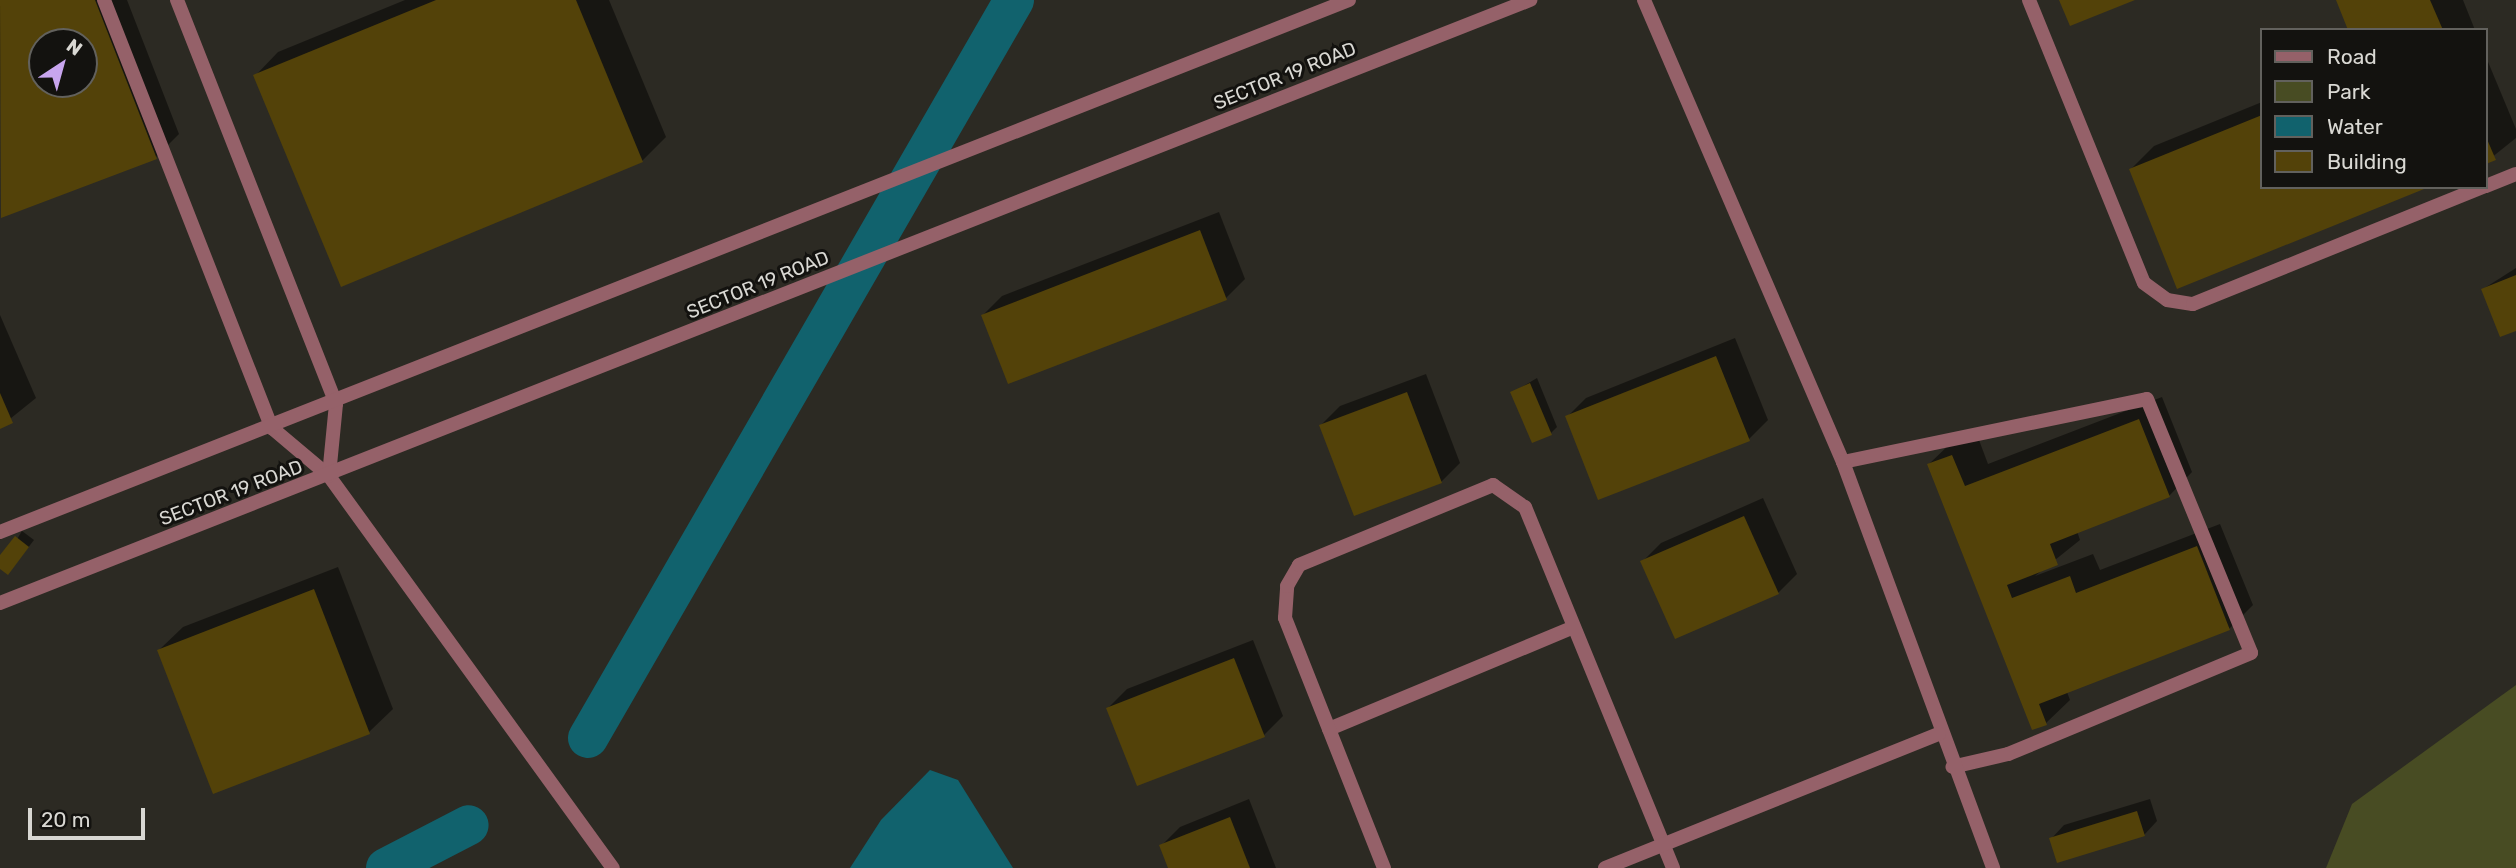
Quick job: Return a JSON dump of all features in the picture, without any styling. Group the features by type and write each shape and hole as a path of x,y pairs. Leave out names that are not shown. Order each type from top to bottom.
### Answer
{"street":[{"path":"104,0 272,428 329,476 613,868"},
{"path":"177,0 336,404 329,476"},
{"path":"0,532 336,404 1349,0"},
{"name":"SECTOR 19 ROAD","path":"0,603 329,476 1530,0"},
{"path":"1644,0 1843,461 1939,734 1993,868"},
{"path":"2028,0 2144,283 2167,300 2193,304 2479,189"},
{"path":"2488,185 2516,174"},
{"path":"1843,461 2147,399 2251,653 2008,754 1952,767"},
{"path":"1384,868 1286,618 1287,586 1299,565 1493,485 1525,507 1673,868"},
{"path":"1329,729 1574,627"},
{"path":"1605,868 1939,734"}],"green space":[{"path":"2516,685 2516,868 2326,868 2352,804"}],"water":[{"path":"930,770 958,780 1013,868 850,868 881,820"}],"building":[{"path":"0,0 95,0 157,159 1,218"},
{"path":"436,0 576,0 643,162 341,287 253,75"},
{"path":"2059,0 2135,0 2070,26"},
{"path":"2336,0 2430,0 2442,28 2347,28"},
{"path":"2260,116 2260,189 2424,189 2177,289 2129,169"},
{"path":"2488,142 2496,160 2488,163"},
{"path":"1200,230 1227,300 1008,384 981,315"},
{"path":"2516,275 2516,331 2500,337 2481,289"},
{"path":"1716,356 1750,441 1598,500 1565,416"},
{"path":"1530,383 1552,435 1532,443 1510,392"},
{"path":"1407,392 1442,483 1354,516 1319,425"},
{"path":"0,393 13,423 0,429"},
{"path":"2139,419 2170,497 2050,544 2058,565 2007,585 2012,598 2070,576 2076,593 2197,546 2230,630 2039,704 2047,725 2032,730 1927,464 1952,455 1965,486"},
{"path":"1744,516 1779,594 1675,639 1640,561"},
{"path":"15,536 29,547 8,575 0,569 0,555"},
{"path":"314,589 370,734 213,794 157,650"},
{"path":"1234,658 1265,737 1137,786 1106,708"},
{"path":"2137,811 2145,836 2057,863 2049,838"},
{"path":"1230,817 1250,868 1168,868 1159,845"}],"waterway":[{"path":"588,738 1014,0"},
{"path":"386,868 469,825"}]}
